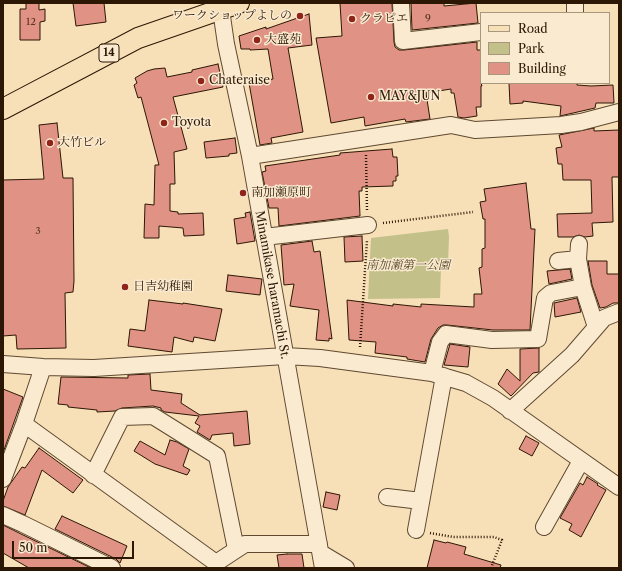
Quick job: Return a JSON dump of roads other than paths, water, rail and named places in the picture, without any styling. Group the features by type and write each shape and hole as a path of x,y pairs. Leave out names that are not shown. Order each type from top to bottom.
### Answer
{"main road":[{"name":"14","path":"3,109 138,38 227,5"}],"street":[{"path":"400,3 403,40 480,32"},
{"name":"Minamikase haramachi St.","path":"227,5 226,44 250,156 321,555"},
{"path":"250,156 451,125 475,130 561,125 581,122 619,112"},
{"path":"264,237 368,225"},
{"path":"558,261 578,252 583,288 596,327"},
{"path":"416,530 438,375 440,342 446,334 492,340 538,339 545,298 551,294 583,288"},
{"path":"510,411 572,355 604,318 619,312"},
{"path":"3,364 43,367 94,368 285,356 320,358 438,375 466,383 493,398 619,487"},
{"path":"3,479 24,424 43,367"},
{"path":"93,475 122,417 153,416 217,456 236,549"},
{"path":"24,424 216,563 245,544 321,555 346,568"},
{"path":"544,527 581,461"},
{"path":"387,497 421,501"},
{"path":"3,515 112,568"}],"place":[{"name":"ワークショップよしの","path":"300,16"},
{"name":"クラピエ","path":"352,19"},
{"name":"大盛苑","path":"257,40"},
{"name":"Chateraise","path":"201,81"},
{"name":"MAY&JUN","path":"371,97"},
{"name":"Toyota","path":"164,123"},
{"name":"大竹ビル","path":"50,143"},
{"name":"南加瀬原町","path":"243,193"},
{"name":"日吉幼稚園","path":"125,287"}],"park label":[{"name":"南加瀬第一公園","path":"408,266"}]}
